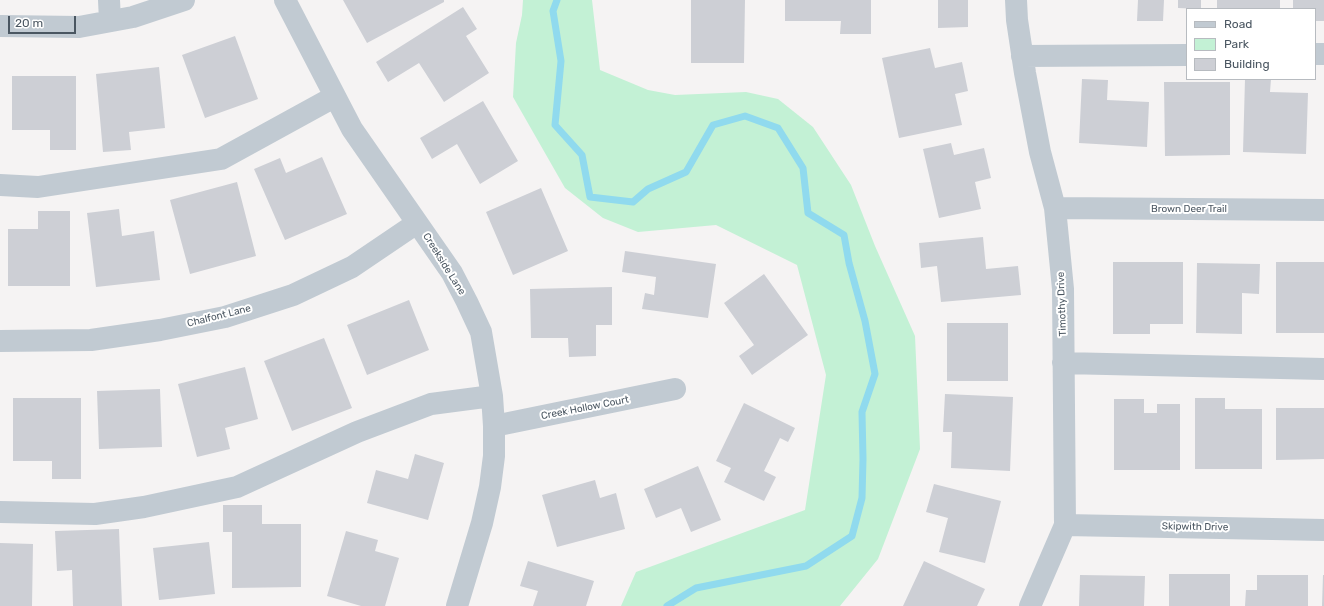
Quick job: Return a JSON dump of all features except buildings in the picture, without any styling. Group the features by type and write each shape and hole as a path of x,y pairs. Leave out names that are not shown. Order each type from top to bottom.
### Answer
{"street":[{"path":"0,26 79,27 110,10 133,17 184,0"},
{"name":"Creekside Lane","path":"285,0 334,97 352,129 452,273 473,314 480,332 492,396 494,456 490,487 482,523 457,606"},
{"name":"Timothy Drive","path":"1016,0 1022,56 1040,152 1055,208 1063,288 1065,525 1030,606"},
{"path":"1022,56 1186,55"},
{"path":"0,185 38,187 221,159 334,97"},
{"name":"Brown Deer Trail","path":"1055,208 1324,210"},
{"name":"Chalfont Lane","path":"0,341 91,340 160,330 225,317 293,295 352,267 417,223"},
{"path":"1063,363 1324,369"},
{"name":"Creek Hollow Court","path":"494,426 676,390"},
{"path":"0,512 95,514 144,507 237,487 357,432 431,404 492,396"},
{"name":"Skipwith Drive","path":"1065,525 1324,530"}],"green space":[{"path":"523,0 592,0 600,70 648,90 675,95 746,92 778,99 813,127 851,185 875,246 915,336 920,449 878,559 840,606 621,606 636,572 805,510 826,375 797,265 716,225 638,232 603,218 565,188 513,97 516,43 522,15"}],"waterway":[{"path":"557,0 553,11 561,61 555,125 582,155 590,197 633,202 648,189 686,172 713,125 745,116 778,128 803,168 808,213 844,235 849,263 865,321 875,374 862,412 862,498 852,536 806,566 696,588 667,606"}]}
